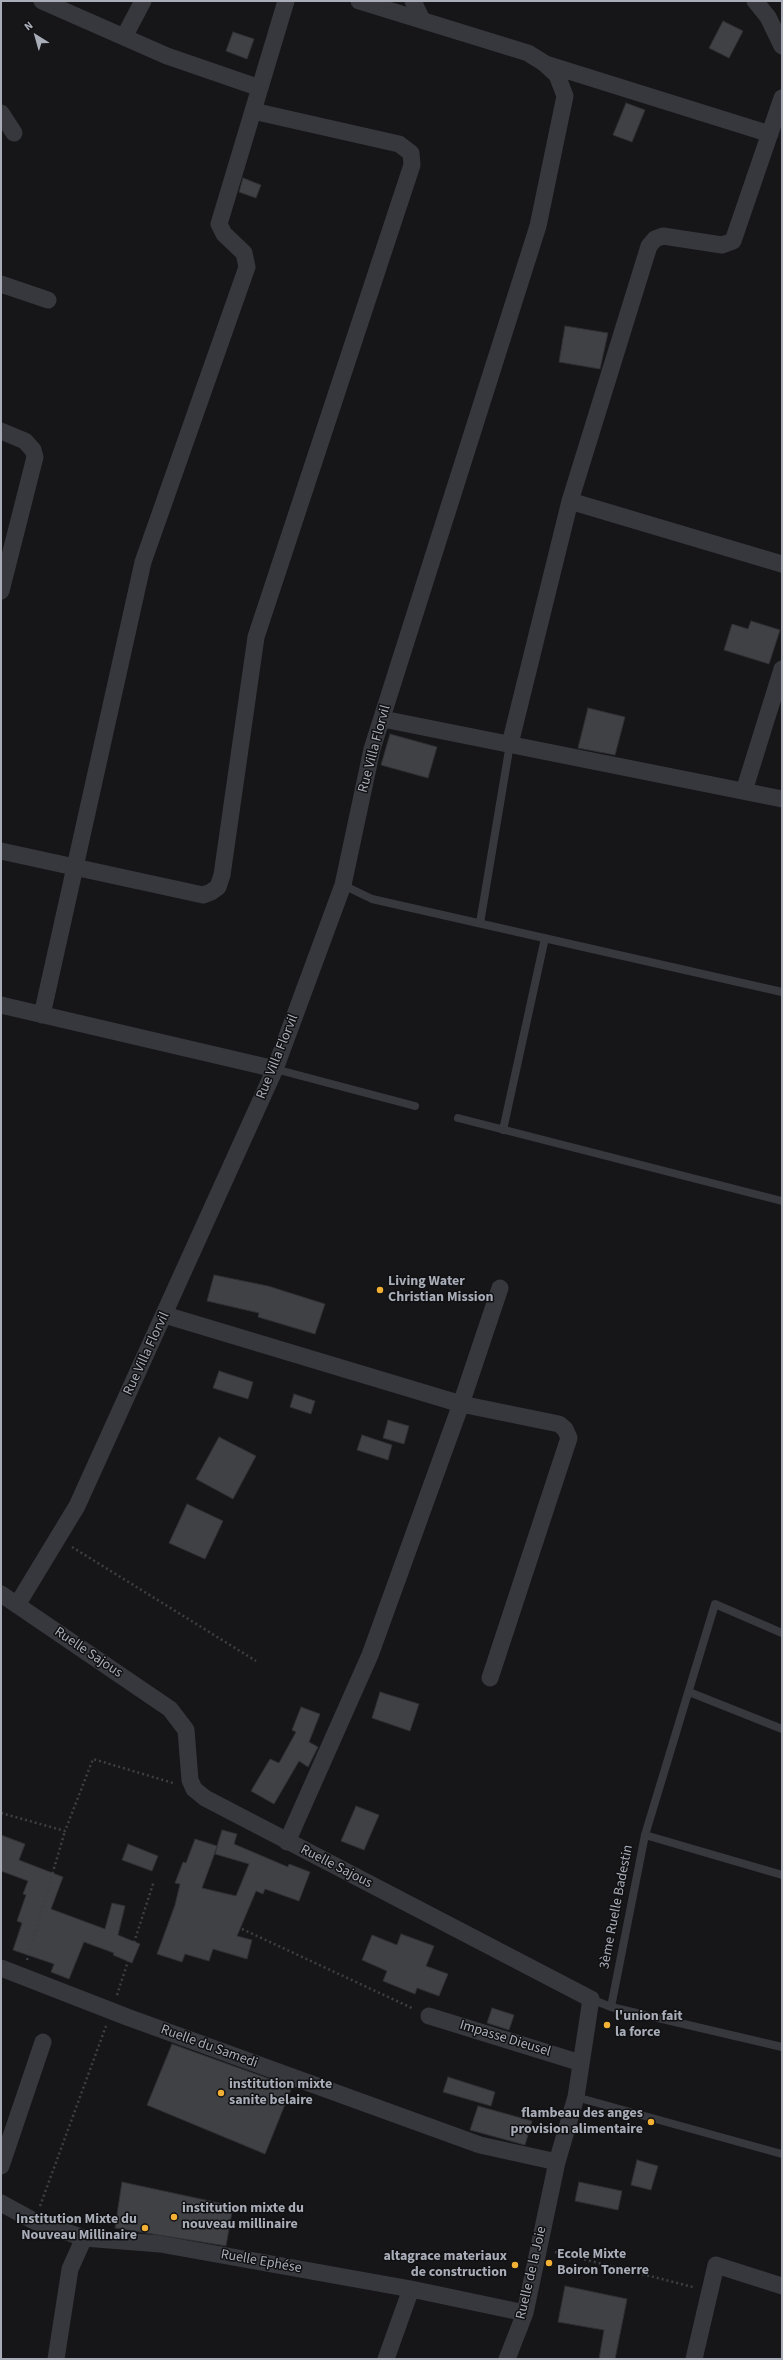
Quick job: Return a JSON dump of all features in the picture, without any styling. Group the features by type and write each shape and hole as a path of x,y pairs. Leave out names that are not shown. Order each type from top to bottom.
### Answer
{"street":[{"path":"42,1 167,56 260,88"},
{"path":"124,37 143,1"},
{"path":"42,1014 143,562 247,267 244,253 224,234 219,224 286,1"},
{"path":"359,1 528,52 544,63 770,134"},
{"path":"413,1 422,20"},
{"path":"756,1 768,17 782,46"},
{"name":"Rue Villa Florvil","path":"17,1605 78,1506 165,1315 275,1068 343,885 372,749 383,719 457,478 538,226 565,96 557,75 544,63"},
{"path":"510,744 570,501 652,242 663,236 722,245 733,241 782,98"},
{"path":"1,851 203,895 211,892 218,886 222,876 256,637 412,165 412,153 399,144 253,111"},
{"path":"1,113 14,133"},
{"path":"1,284 48,300"},
{"path":"1,431 25,441 33,450 35,457 1,591"},
{"path":"570,501 782,564"},
{"path":"744,791 782,669"},
{"path":"383,719 782,799"},
{"path":"1,1005 275,1068"},
{"path":"287,1842 370,1655 461,1404 500,1288"},
{"path":"165,1315 461,1404 559,1424 565,1428 569,1438 490,1678"},
{"name":"Ruelle Sajous","path":"1,1594 170,1709 186,1730 190,1780 194,1789 205,1798 591,1999"},
{"name":"Ruelle du Samedi","path":"1,1968 112,2011 480,2145 557,2162"},
{"path":"557,2162 576,2097 591,1999"},
{"name":"Impasse Dieusel","path":"429,2016 581,2063"},
{"path":"1,2166 44,2042"},
{"name":"Ruelle de la Joie","path":"507,2359 525,2312 557,2162"},
{"name":"Ruelle Ephése","path":"1,2203 34,2221 84,2238 160,2244 411,2289 525,2312"},
{"path":"56,2359 70,2270 84,2238"},
{"path":"694,2359 716,2265 782,2286"},
{"path":"386,2359 411,2289"}],"lane":[{"path":"480,923 510,744"},
{"path":"343,885 372,899 782,992"},
{"path":"503,1130 545,938"},
{"path":"275,1068 415,1106"},
{"path":"458,1118 782,1201"},
{"path":"645,1835 715,1604 782,1633"},
{"path":"689,1692 782,1729"},
{"name":"3ème Ruelle Badestin","path":"611,2007 645,1835 782,1875"},
{"path":"591,1999 611,2007 782,2047"},
{"path":"576,2097 782,2154"}],"path":[{"path":"58,1538 256,1661"},
{"path":"22,1976 65,1831 93,1759 194,1789"},
{"path":"1,1813 65,1831"},
{"path":"34,2221 112,2011 154,1881"},
{"path":"242,1929 429,2016"},
{"path":"539,2248 710,2292"}],"building":[{"path":"723,21 743,31 729,58 709,48"},
{"path":"233,32 254,39 247,59 226,51"},
{"path":"626,103 645,110 632,142 613,135"},
{"path":"243,178 261,185 256,198 239,192"},
{"path":"565,326 608,333 600,369 559,362"},
{"path":"751,621 780,630 769,664 724,650 732,624 748,629"},
{"path":"588,708 625,717 615,755 578,748"},
{"path":"390,734 437,747 428,778 381,765"},
{"path":"214,1275 268,1286 325,1304 315,1334 258,1317 259,1313 207,1301"},
{"path":"219,1371 253,1382 248,1399 213,1388"},
{"path":"294,1394 315,1401 311,1414 290,1407"},
{"path":"388,1420 409,1426 404,1444 383,1438"},
{"path":"362,1435 392,1445 388,1460 357,1450"},
{"path":"219,1437 256,1456 233,1499 196,1479"},
{"path":"187,1504 223,1521 205,1559 169,1543"},
{"path":"380,1692 419,1704 410,1731 372,1718"},
{"path":"301,1707 320,1714 309,1742 318,1747 308,1767 299,1761 274,1804 251,1791 270,1759 279,1763 296,1732 292,1730"},
{"path":"356,1806 379,1815 364,1850 341,1841"},
{"path":"222,1830 237,1834 234,1844 288,1867 289,1864 310,1872 299,1901 265,1889 263,1894 256,1891 237,1936 252,1940 247,1959 213,1949 209,1961 185,1954 182,1962 157,1954 175,1905 180,1884 175,1883 183,1862 186,1863 195,1839 217,1846","holes":["217,1847 215,1854 249,1864 236,1896 202,1888"]},
{"path":"1,1835 25,1844 19,1860 63,1877 51,1909 105,1929 112,1903 125,1906 118,1935 140,1944 132,1963 113,1955 114,1953 84,1942 69,1979 51,1972 54,1964 13,1950 22,1923 17,1921 26,1895 23,1894 28,1881 1,1871"},
{"path":"128,1844 158,1856 152,1871 122,1860"},
{"path":"401,1934 434,1946 426,1966 448,1974 439,1996 417,1988 415,1994 383,1981 387,1971 362,1960 372,1935 397,1945"},
{"path":"492,2008 514,2015 509,2030 487,2023"},
{"name":"institution mixte sanite belaire","path":"172,2044 292,2087 265,2154 147,2105"},
{"path":"448,2077 495,2092 491,2106 443,2092"},
{"path":"478,2106 532,2121 525,2145 470,2130"},
{"path":"637,2160 658,2166 651,2190 631,2185"},
{"name":"institution mixte du nouveau millinaire","path":"122,2182 233,2206 226,2246 115,2228"},
{"path":"579,2182 622,2191 618,2210 575,2201"},
{"path":"565,2286 627,2299 615,2359 599,2359 604,2330 558,2322"}],"place":[{"name":"Living Water Christian Mission","path":"380,1290"},
{"name":"l'union fait la force","path":"607,2025"},
{"name":"institution mixte sanite belaire","path":"221,2093"},
{"name":"flambeau des anges provision alimentaire","path":"651,2122"},
{"name":"institution mixte du nouveau millinaire","path":"174,2217"},
{"name":"Institution Mixte du Nouveau Millinaire","path":"145,2228"},
{"name":"Ecole Mixte Boiron Tonerre","path":"549,2263"},
{"name":"altagrace materiaux de construction","path":"515,2265"}]}
